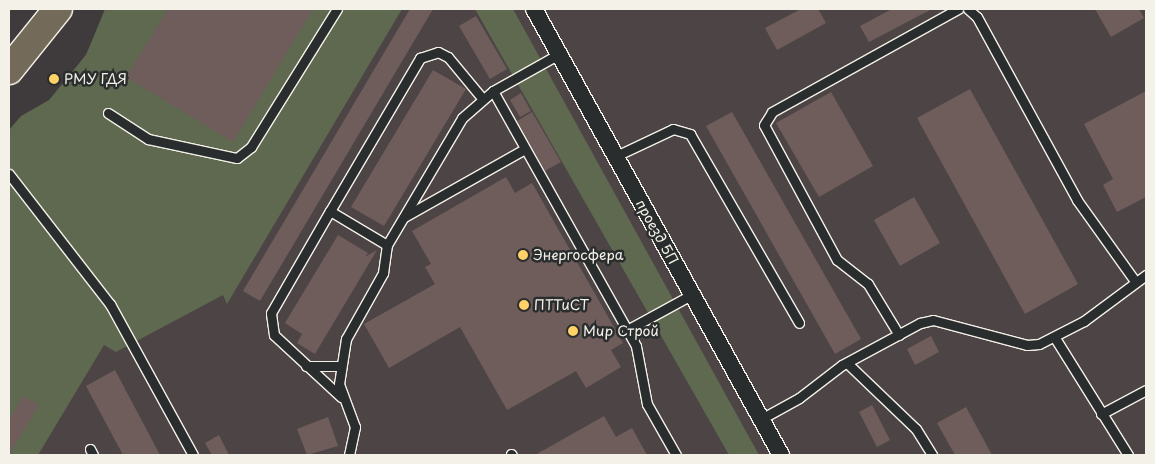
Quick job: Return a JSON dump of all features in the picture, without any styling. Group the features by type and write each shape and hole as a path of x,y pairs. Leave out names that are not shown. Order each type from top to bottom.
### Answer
{"highway":[{"path":"9,70 58,9"}],"street":[{"name":"проезд 5П","path":"534,9 781,455"}],"lane":[{"path":"108,113 148,139 237,158 251,147 337,9"},
{"path":"899,335 868,284 837,260 764,125 772,112 958,9"},
{"path":"968,9 977,17 1077,200 1135,281"},
{"path":"350,455 356,427 341,397 274,335 271,313 420,58 438,52 448,57 482,98"},
{"path":"341,397 340,366 351,326 387,263 387,245 462,118 482,98 559,54"},
{"path":"493,91 524,150 636,346 647,404 676,455"},
{"path":"616,156 673,129 690,134 799,323"},
{"path":"404,217 524,150"},
{"path":"9,174 110,304 193,455"},
{"path":"330,211 387,245"},
{"path":"761,419 846,363 899,335 933,320 1028,345 1055,338 1146,275"},
{"path":"627,330 691,295"},
{"path":"1055,338 1128,455"},
{"path":"846,363 916,429 932,455"},
{"path":"306,366 340,366"},
{"path":"1101,414 1146,390"}],"shaded area":[{"path":"115,9 1146,9 1146,455 9,455 45,115"}],"green space":[{"path":"105,9 402,9 227,304 223,295 116,352 104,345 38,455 9,455 9,130 21,116 49,100 86,55"},
{"path":"475,9 513,9 759,455 729,455"}],"building":[{"path":"168,9 313,9 233,142 126,77"},
{"path":"410,9 433,9 260,301 243,291"},
{"path":"801,9 818,9 826,23 777,50 765,28"},
{"path":"892,9 932,9 869,42 860,26"},
{"path":"1095,9 1139,9 1144,18 1111,37"},
{"path":"476,16 507,69 490,79 459,26"},
{"path":"433,70 466,89 384,226 351,207"},
{"path":"970,89 1078,284 1025,314 917,118"},
{"path":"1146,91 1146,197 1117,212 1103,185 1113,179 1084,124"},
{"path":"831,92 873,166 819,197 776,123"},
{"path":"521,93 531,111 520,117 510,100"},
{"path":"532,112 561,162 545,171 517,121"},
{"path":"732,112 861,339 835,354 706,126"},
{"name":"ПТТиСТ","path":"506,177 515,193 532,183 623,343 611,350 621,367 586,388 576,371 507,410 460,327 389,368 364,324 435,284 425,267 431,264 412,231"},
{"path":"914,197 940,243 900,266 874,220"},
{"path":"338,235 368,253 365,257 377,250 315,354 297,343 302,334 285,323"},
{"path":"931,336 939,352 915,365 907,349"},
{"path":"115,370 160,455 123,455 86,386"},
{"path":"23,396 39,405 9,455 9,420"},
{"path":"872,405 890,440 877,447 859,412"},
{"path":"966,407 992,455 955,455 937,423"},
{"path":"604,416 616,437 632,428 647,455 535,455"},
{"path":"328,417 338,446 307,455 297,429"},
{"path":"219,435 229,455 212,455 205,443"}],"place":[{"name":"РМУ ГДЯ","path":"54,79"},
{"name":"Энергосфера","path":"523,255"},
{"name":"ПТТиСТ","path":"524,305"},
{"name":"Мир Строй","path":"573,331"}]}
